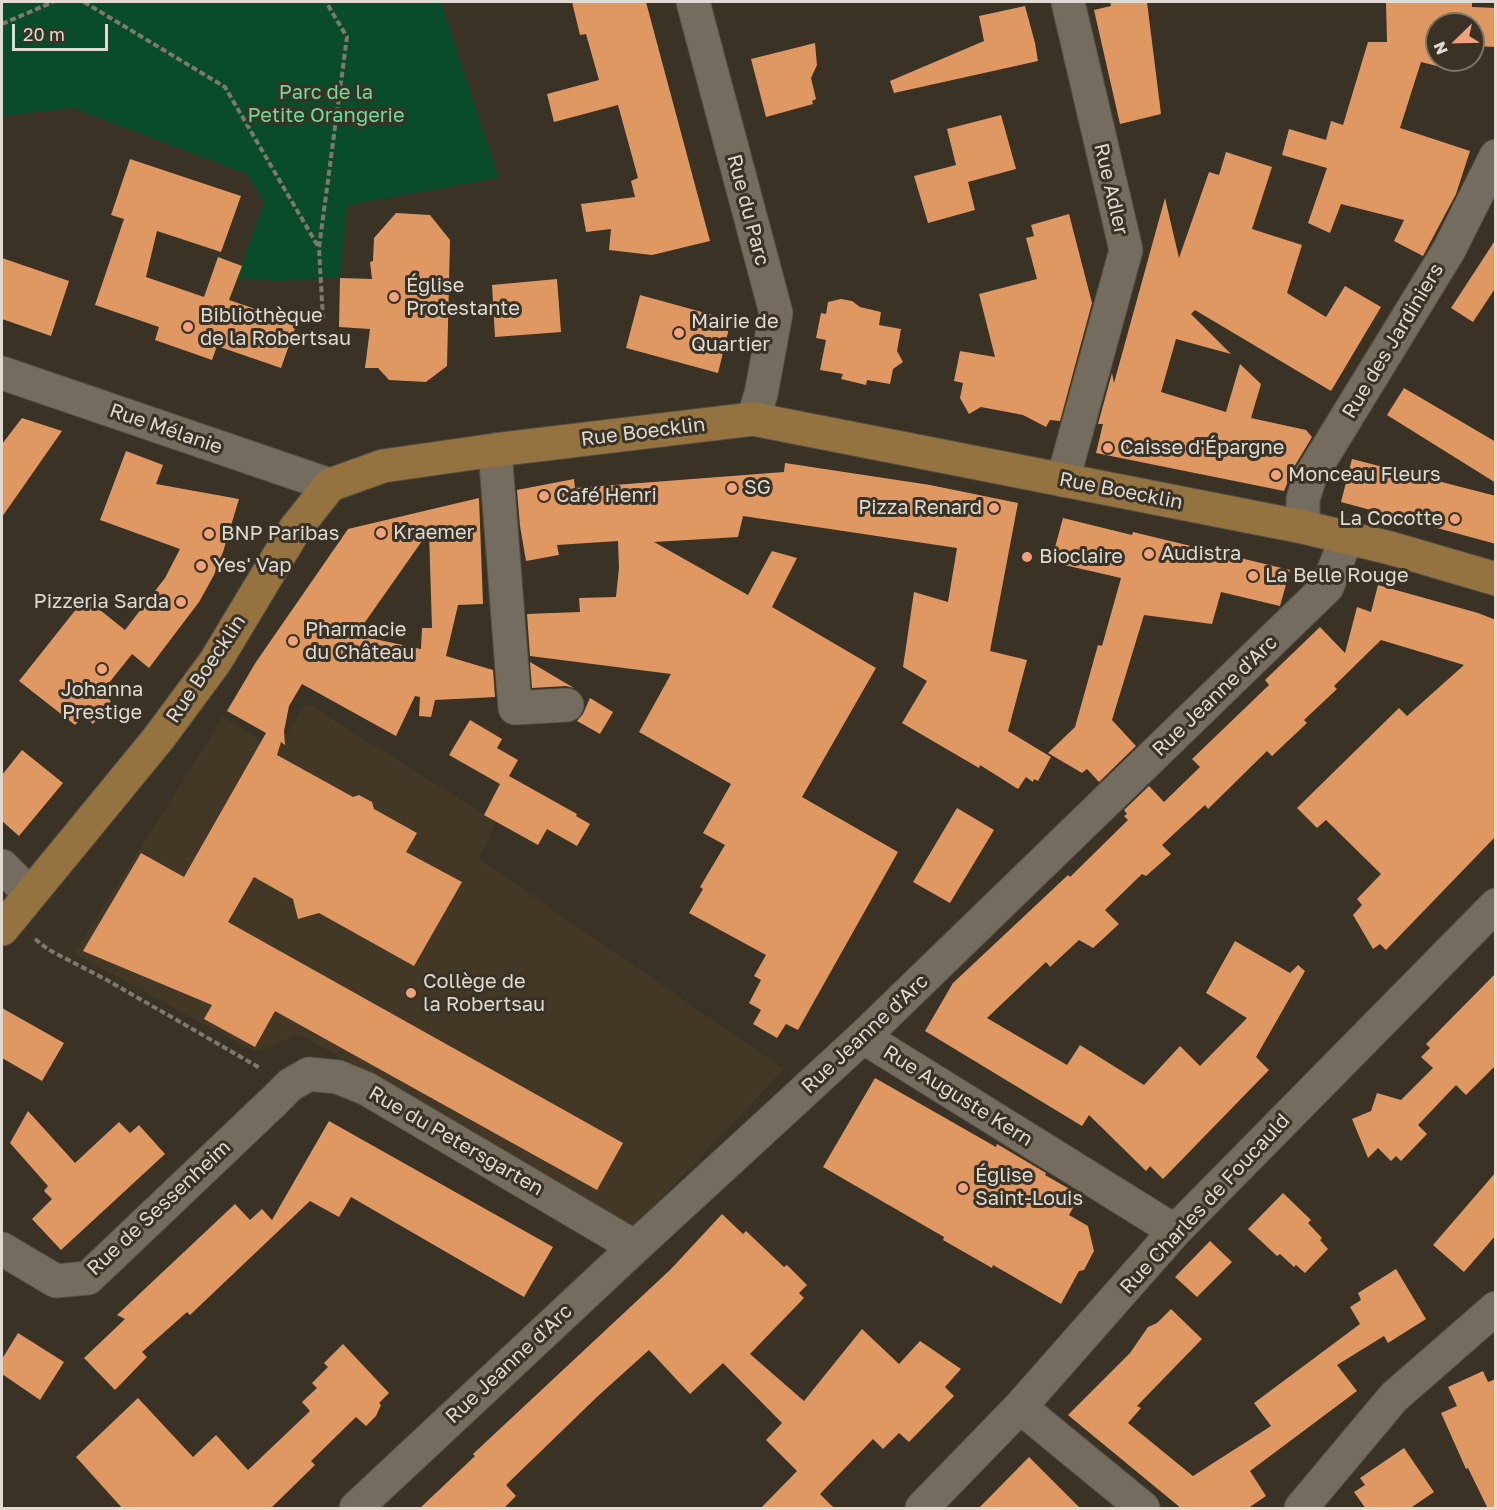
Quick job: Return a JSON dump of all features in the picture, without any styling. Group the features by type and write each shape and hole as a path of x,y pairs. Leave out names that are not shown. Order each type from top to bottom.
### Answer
{"main road":[{"name":"Rue Boecklin","path":"5,924 158,739 215,662 295,529 330,485 383,466 753,419 1303,527 1390,548 1496,579"}],"street":[{"name":"Rue du Parc","path":"693,2 776,313 753,419"},
{"name":"Rue Adler","path":"1063,480 1126,250 1068,2"},
{"name":"Rue des Jardiniers","path":"1303,527 1303,500 1310,477 1449,250 1496,156"},
{"name":"Rue Mélanie","path":"2,373 330,485"},
{"path":"495,450 515,708 567,705"},
{"name":"Rue Jeanne d'Arc","path":"356,1509 863,1037 1328,587 1347,537"},
{"path":"2,866 30,894"},
{"name":"Rue Charles de Foucauld","path":"922,1509 1020,1407 1175,1231 1496,905"},
{"name":"Rue Auguste Kern","path":"863,1037 1175,1231"},
{"name":"Rue du Petersgarten","path":"282,1093 309,1074 338,1077 368,1089 635,1247"},
{"name":"Rue de Sessenheim","path":"2,1249 56,1281 88,1278 282,1093"},
{"path":"1301,1509 1394,1397 1496,1308"},
{"path":"1020,1407 1143,1509"}],"path":[{"path":"2,24 53,2"},
{"path":"84,2 225,87 319,248"},
{"path":"322,319 319,248 347,37 326,2"},
{"path":"5,924 107,980 282,1093"}],"shaded area":[{"name":"Collège de la Robertsau","path":"307,703 496,822 479,859 784,1069 632,1229 300,1034 255,1052 74,953 223,717 276,750"}],"green space":[{"name":"Parc de la Petite Orangerie","path":"2,2 441,2 499,178 347,205 340,277 281,281 237,278 264,202 247,174 73,108 2,116"}],"building":[{"path":"572,2 646,2 710,241 652,255 609,250 611,229 586,232 581,204 635,197 631,181 638,178 618,105 554,122 547,94 599,80 586,34 580,35"},
{"path":"1110,2 1147,2 1161,114 1120,124 1094,10 1111,6"},
{"path":"1386,2 1472,2 1472,7 1496,8 1496,47 1485,47 1485,12 1425,12 1425,63 1421,62 1400,128 1470,151 1456,194 1423,256 1394,241 1404,220 1341,204 1330,233 1308,223 1327,168 1282,155 1289,129 1326,140 1331,121 1343,125 1368,42 1387,42"},
{"path":"1025,6 1038,61 894,93 890,81 984,41 979,16"},
{"path":"815,43 817,65 811,78 816,99 812,101 813,104 766,117 751,59"},
{"path":"1001,115 1016,169 968,182 975,210 928,223 914,176 956,165 947,129"},
{"path":"1226,152 1272,167 1252,229 1302,245 1287,293 1326,317 1345,286 1381,307 1331,391 1195,310 1191,314 1231,354 1176,339 1161,392 1226,412 1240,364 1261,384 1251,418 1306,430 1312,437 1294,467 1284,491 1096,453 1103,424 1098,424 1112,373 1114,383 1165,198 1179,258 1209,172 1219,175"},
{"path":"130,159 241,196 221,252 157,231 146,277 204,297 218,257 242,266 229,300 297,323 281,368 217,346 212,360 155,340 159,327 95,305 124,219 111,215"},
{"name":"Église Protestante","path":"396,213 430,215 450,240 447,366 426,382 389,380 378,368 365,368 370,329 339,327 340,278 372,279 370,262 373,261 374,238"},
{"path":"1069,214 1092,303 1060,421 1050,420 1046,427 1023,415 981,407 969,414 960,398 963,383 954,381 960,351 995,357 979,294 1037,279 1026,238 1034,236 1031,225"},
{"path":"1496,239 1496,287 1473,322 1451,308"},
{"path":"2,258 69,281 51,336 2,319"},
{"path":"557,279 561,332 495,337 492,285"},
{"name":"Mairie de Quartier","path":"640,295 731,320 718,373 626,348"},
{"path":"841,299 881,312 879,325 901,329 897,351 903,362 893,369 890,384 867,380 866,385 841,379 843,374 820,370 826,340 816,338 821,313 826,314 828,302"},
{"path":"1404,388 1496,442 1496,483 1387,415"},
{"path":"22,418 62,431 2,517 2,444"},
{"path":"126,451 163,465 156,484 239,499 223,552 214,575 199,602 149,668 132,654 101,693 111,701 93,724 83,716 75,725 19,681 85,598 125,630 165,578 180,549 100,520"},
{"path":"1352,459 1496,496 1496,544 1341,502"},
{"path":"785,463 930,485 1018,503 990,651 1027,660 1008,731 1051,757 1038,781 1034,779 1033,782 1026,777 1018,789 980,765 979,768 902,723 927,681 903,667 914,592 948,602 957,548 743,516 738,537 654,542 748,595 772,551 797,558 772,607 876,668 802,797 898,852 798,1030 786,1024 777,1038 753,1024 761,1010 749,1003 761,980 754,976 766,955 689,913 703,889 700,887 725,845 703,833 731,784 639,732 671,674 530,656 527,614 580,612 579,598 616,597 619,568 618,541 557,545 559,555 526,561 517,490 574,479 575,488 784,472"},
{"path":"479,498 483,604 458,605 446,656 493,670 495,697 435,700 431,717 419,716 420,697 415,696 396,736 302,684 289,706 284,731 285,745 281,742 277,755 353,797 359,795 372,802 374,809 417,833 406,852 462,882 414,966 319,913 298,919 293,899 254,877 228,922 623,1143 597,1190 275,1011 255,1047 204,1019 212,1005 83,951 141,853 184,877 266,733 227,711 256,662 348,529","holes":["429,531 432,628 422,628 421,649 356,635"]},
{"path":"1063,518 1132,535 1133,532 1290,570 1280,606 1221,592 1212,624 1144,615 1112,720 1136,746 1099,782 1087,769 1082,773 1048,753 1075,727 1098,645 1102,646 1121,578 1051,562"},
{"path":"1378,585 1496,620 1496,836 1386,950 1380,944 1373,949 1353,915 1362,905 1357,899 1381,874 1326,820 1317,828 1297,808 1399,708 1407,716 1464,665 1381,640 1334,686 1337,689 1304,720 1307,723 1272,756 1267,751 1208,809 1205,805 1162,845 1171,854 1146,876 1142,874 1105,910 1119,924 1093,948 1079,940 1050,967 1046,962 987,1018 1067,1065 1080,1045 1144,1085 1180,1046 1200,1066 1247,1018 1206,993 1235,941 1290,973 1298,965 1305,971 1256,1057 1269,1070 1163,1179 1150,1166 1146,1171 1089,1115 1082,1126 925,1031 953,983 1068,875 1070,877 1128,820 1124,816 1127,814 1124,810 1149,786 1164,802 1200,767 1192,759 1269,685 1265,680 1320,627 1345,653 1357,607 1371,612"},
{"path":"530,662 574,688 566,686 532,688"},
{"path":"590,698 613,712 600,734 577,721"},
{"path":"470,720 502,739 497,748 518,760 509,776 577,814 576,816 590,824 577,846 547,829 538,845 484,815 500,784 449,755"},
{"path":"22,750 63,783 19,836 2,821 2,775"},
{"path":"957,808 994,830 950,903 913,882"},
{"path":"1496,973 1496,1065 1466,1095 1456,1085 1418,1125 1427,1134 1401,1161 1396,1156 1391,1161 1378,1148 1368,1158 1352,1119 1371,1111 1377,1093 1401,1100 1433,1068 1421,1057 1430,1048 1426,1044"},
{"path":"2,1008 64,1043 42,1081 2,1058"},
{"name":"Église Saint-Louis","path":"875,1078 996,1147 997,1144 1080,1195 1069,1215 1088,1226 1094,1251 1084,1270 1079,1271 1061,1304 993,1265 992,1268 943,1240 944,1237 823,1167"},
{"path":"28,1111 75,1163 119,1122 130,1133 139,1125 165,1154 61,1250 32,1219 52,1199 44,1191 48,1186 10,1143"},
{"path":"329,1121 553,1247 524,1297 351,1197 339,1217 310,1201 190,1315 187,1312 142,1352 147,1357 115,1390 84,1358 125,1319 117,1315 235,1204 250,1220 262,1209 272,1220"},
{"path":"1496,1172 1496,1235 1464,1272 1433,1245"},
{"path":"1283,1193 1311,1220 1308,1223 1322,1238 1320,1240 1328,1249 1305,1273 1296,1265 1294,1267 1280,1254 1277,1256 1248,1229"},
{"path":"722,1214 743,1234 746,1231 784,1267 787,1265 807,1285 799,1293 804,1298 750,1354 804,1401 862,1329 899,1364 920,1341 961,1369 945,1387 954,1396 909,1442 899,1433 883,1449 873,1439 820,1494 835,1509 760,1509 797,1471 766,1440 782,1423 723,1363 690,1394 649,1350 506,1485 516,1496 503,1509 419,1509 475,1456 473,1454 671,1269"},
{"path":"1210,1241 1232,1262 1197,1297 1175,1277"},
{"path":"1396,1269 1426,1319 1388,1343 1384,1336 1337,1365 1357,1391 1250,1471 1266,1496 1247,1509 1182,1509 1068,1415 1130,1353 1148,1327 1157,1323 1171,1309 1202,1339 1137,1406 1141,1408 1128,1423 1193,1476 1271,1426 1254,1403 1360,1324 1350,1307 1361,1300 1358,1293"},
{"path":"18,1333 64,1362 40,1400 2,1374 2,1359"},
{"path":"343,1344 389,1393 379,1403 381,1405 376,1416 366,1426 356,1417 311,1461 315,1465 270,1509 123,1509 76,1457 138,1398 193,1457 216,1435 248,1470 310,1411 302,1402 317,1388 312,1383 328,1367 324,1363"},
{"path":"1483,1371 1488,1382 1496,1379 1496,1509 1488,1509 1468,1468 1466,1469 1441,1413 1457,1406 1448,1387"},
{"path":"1404,1448 1434,1492 1409,1509 1366,1509 1354,1492 1365,1485 1360,1478"},
{"path":"1029,1457 1081,1509 978,1509"}],"place":[{"name":"Église Protestante","path":"394,297"},
{"name":"Bibliothèque de la Robertsau","path":"188,327"},
{"name":"Mairie de Quartier","path":"679,333"},
{"name":"Caisse d'Épargne","path":"1108,448"},
{"name":"Monceau Fleurs","path":"1276,475"},
{"name":"SG","path":"732,488"},
{"name":"Café Henri","path":"544,496"},
{"name":"Pizza Renard","path":"994,508"},
{"name":"La Cocotte","path":"1455,519"},
{"name":"Kraemer","path":"381,533"},
{"name":"BNP Paribas","path":"209,534"},
{"name":"Audistra","path":"1149,554"},
{"name":"Bioclaire","path":"1027,557"},
{"name":"Yes' Vap","path":"201,566"},
{"name":"La Belle Rouge","path":"1253,576"},
{"name":"Pizzeria Sarda","path":"181,602"},
{"name":"Pharmacie du Château","path":"293,641"},
{"name":"Johanna Prestige","path":"102,669"},
{"name":"Collège de la Robertsau","path":"411,993"},
{"name":"Église Saint-Louis","path":"963,1188"}]}
